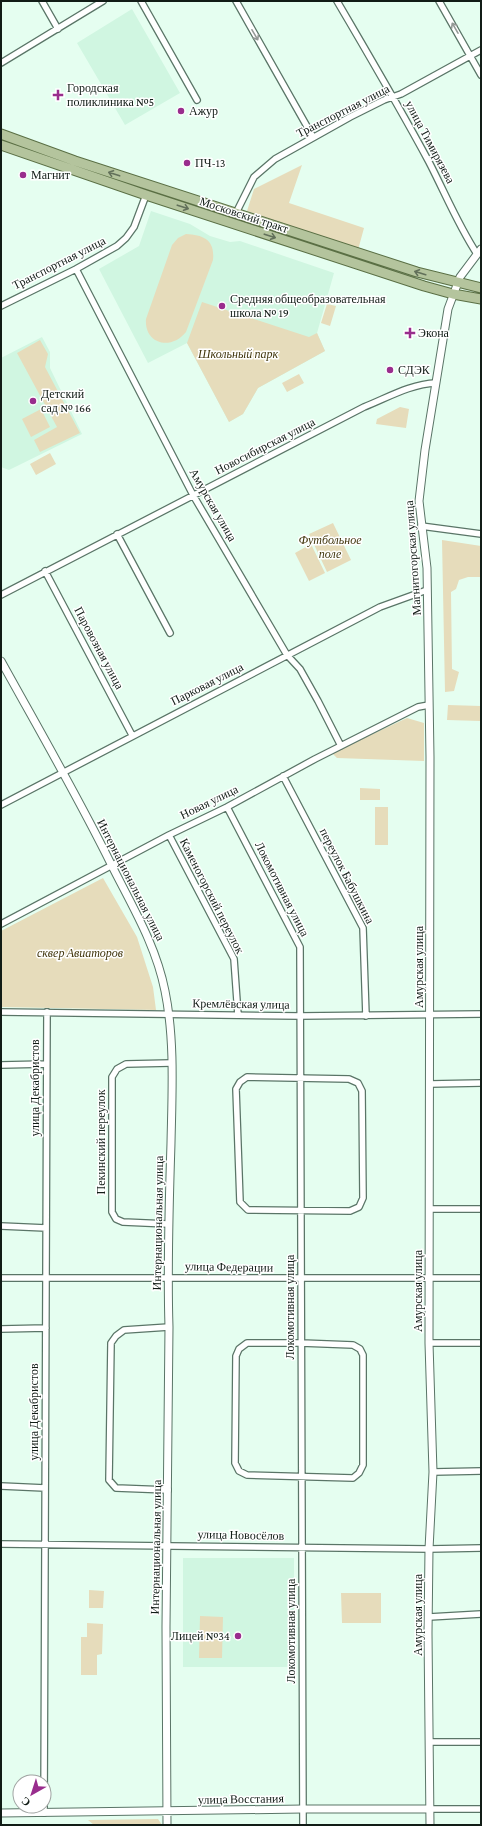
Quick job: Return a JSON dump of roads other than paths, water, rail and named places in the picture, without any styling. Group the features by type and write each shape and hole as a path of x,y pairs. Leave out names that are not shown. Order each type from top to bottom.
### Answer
{"main road":[{"name":"Московский тракт","path":"1,134 75,161 236,214 417,272 481,288"},
{"name":"Московский тракт","path":"1,145 146,195 453,294 481,299"}],"street":[{"path":"42,1 58,29"},
{"path":"1,63 103,1"},
{"path":"141,1 197,100"},
{"path":"236,1 313,137"},
{"name":"улица Тимирязева","path":"337,1 429,162 467,238 479,251"},
{"path":"439,1 481,75"},
{"name":"Транспортная улица","path":"236,214 248,186 262,169 313,137 384,100 401,94 481,50"},
{"name":"Транспортная улица","path":"1,306 76,269 110,250 126,238 136,223 146,195"},
{"name":"Магнитогорская улица","path":"430,757 427,568 421,526 419,493 445,323 453,294 458,283 465,269 479,251"},
{"name":"Амурская улица","path":"76,269 193,495 287,655 300,669 341,746"},
{"name":"Новосибирская улица","path":"1,595 364,407 412,387 436,383"},
{"path":"421,526 481,534"},
{"path":"117,534 170,633"},
{"name":"Паровозная улица","path":"45,571 132,735"},
{"name":"Парковая улица","path":"1,805 380,606 427,590"},
{"name":"Интернациональная улица","path":"1,661 63,773 142,923 156,955 165,990 169,1014 171,1063 168,1224 167,1825"},
{"name":"Новая улица","path":"1,924 169,834 227,807 283,776 418,707 429,705"},
{"name":"Амурская улица","path":"430,757 429,1342 433,1472 429,1549 430,1825"},
{"name":"переулок Бабушкина","path":"283,776 363,928 366,1016"},
{"name":"Локомотивная улица","path":"227,807 300,947 303,1825"},
{"name":"Каменогорский переулок","path":"169,834 234,959 238,1015"},
{"name":"Кремлёвская улица","path":"1,1012 300,1016 481,1014"},
{"name":"улица Декабристов","path":"44,1774 46,1012"},
{"name":"Пекинский переулок","path":"168,1224 123,1222 116,1219 112,1212 112,1076 117,1069 126,1064 171,1063"},
{"path":"1,1065 46,1064"},
{"path":"247,1077 349,1079 358,1083 362,1091 364,1198 359,1207 350,1211 301,1211 248,1210 240,1202 236,1089 240,1082 247,1077"},
{"path":"430,1084 481,1083"},
{"path":"429,1209 481,1209"},
{"path":"1,1226 46,1228"},
{"name":"улица Федерации","path":"1,1278 481,1278"},
{"path":"168,1490 116,1488 109,1480 111,1343 116,1336 124,1330 169,1327"},
{"path":"1,1329 46,1328"},
{"path":"429,1342 481,1343"},
{"path":"247,1343 353,1345 360,1349 363,1355 363,1466 359,1473 353,1478 302,1478 247,1475 239,1471 235,1463 236,1356 239,1348 247,1343"},
{"path":"433,1472 481,1471"},
{"path":"1,1486 45,1488"},
{"name":"улица Новосёлов","path":"1,1544 429,1549 481,1548"},
{"path":"429,1617 481,1614"},
{"path":"429,1742 481,1742"},
{"name":"улица Восстания","path":"52,1812 167,1812 303,1809 481,1809"},
{"name":"улица Восстания","path":"1,1813 12,1813"}],"place":[{"name":"Городская поликлиника №5","path":"58,95"},
{"name":"Ажур","path":"181,111"},
{"name":"ПЧ-13","path":"187,163"},
{"name":"Магнит","path":"23,175"},
{"name":"Средняя общеобразовательная школа № 19","path":"222,306"},
{"name":"Экона","path":"410,333"},
{"name":"СДЭК","path":"390,370"},
{"name":"Детский сад № 166","path":"33,401"},
{"name":"Лицей №34","path":"238,1636"}],"park label":[{"name":"Школьный парк","path":"238,354"},
{"name":"Футбольное поле","path":"330,547"},
{"name":"сквер Авиаторов","path":"80,953"}]}
